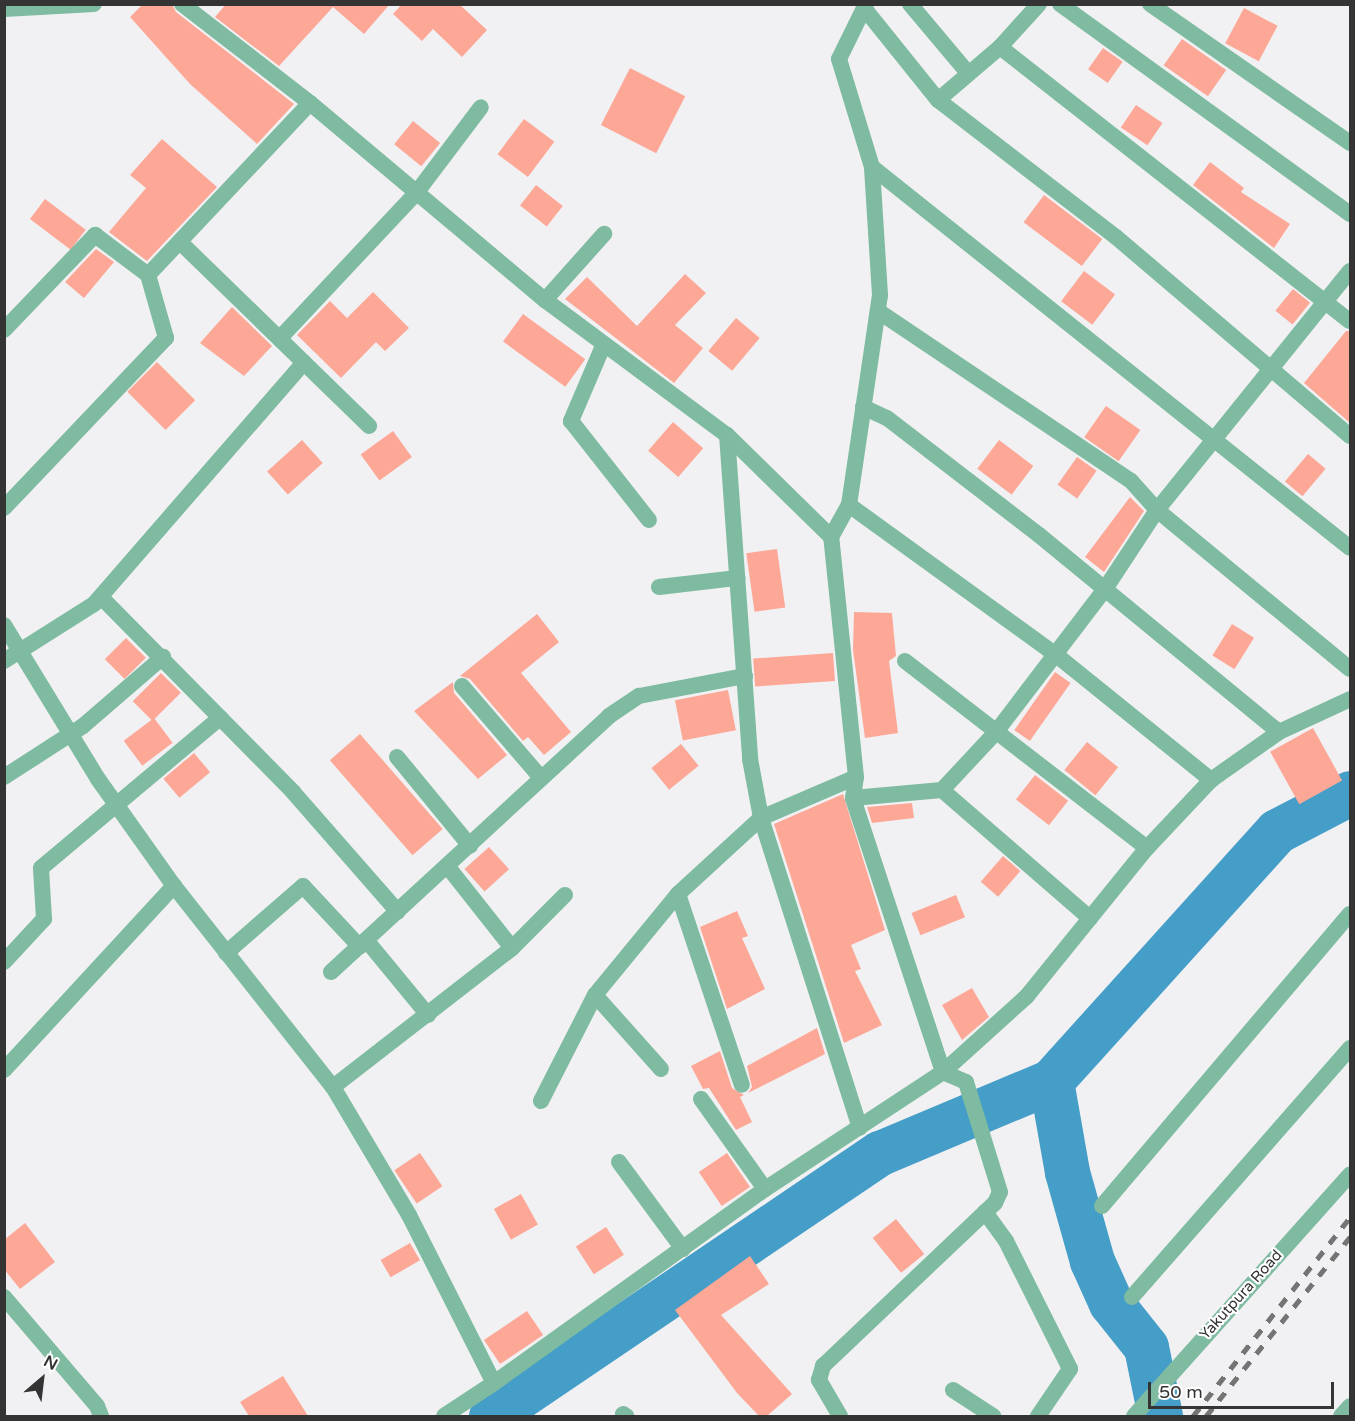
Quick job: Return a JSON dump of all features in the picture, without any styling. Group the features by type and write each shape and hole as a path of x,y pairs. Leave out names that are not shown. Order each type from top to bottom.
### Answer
{"street":[{"path":"4,9 94,4"},
{"path":"182,4 310,103 603,346 728,435 831,537"},
{"path":"910,4 968,74"},
{"path":"938,100 1000,47 1039,4"},
{"path":"1059,4 1350,214"},
{"path":"1150,4 1350,143"},
{"path":"840,1416 819,1380 823,1366 985,1212 1000,1192 987,1141 966,1083 943,1072 853,798 856,777 831,537 849,505 878,310 872,166 839,59 865,6 938,100 1116,237 1271,373 1350,436"},
{"path":"1000,47 1350,321"},
{"path":"148,275 182,244 310,103"},
{"path":"280,338 417,192 482,107"},
{"path":"872,166 1350,548"},
{"path":"545,300 604,234"},
{"path":"4,330 95,235 148,275 166,338 4,508"},
{"path":"182,244 369,426"},
{"path":"853,798 942,789 996,732 1105,589 1157,510 1213,438 1271,373 1350,271"},
{"path":"878,310 1131,481 1157,510 1350,669"},
{"path":"603,346 571,421 649,520"},
{"path":"4,661 100,597 304,362"},
{"path":"863,407 897,426 1105,589 1279,732"},
{"path":"728,435 750,759 761,818 860,1128"},
{"path":"849,505 1054,654 1211,780"},
{"path":"659,587 737,578"},
{"path":"100,597 163,657 293,792 398,912"},
{"path":"4,625 71,734 174,886 333,1087 409,1215 494,1383"},
{"path":"4,777 71,734 163,657"},
{"path":"905,661 1147,848"},
{"path":"331,972 448,867 609,716 639,696 745,676"},
{"path":"462,687 541,778"},
{"path":"444,1416 494,1383 765,1189 943,1072 1028,996 1147,848 1211,780 1279,732 1350,699"},
{"path":"4,962 44,919 41,868 220,718"},
{"path":"397,757 470,846"},
{"path":"541,1101 595,995 678,894 761,818 856,777"},
{"path":"942,789 1090,918"},
{"path":"448,867 512,948"},
{"path":"4,1070 174,886"},
{"path":"226,953 303,886 364,944 428,1015"},
{"path":"678,894 742,1085"},
{"path":"333,1087 512,948 566,895"},
{"path":"1102,1206 1350,914"},
{"path":"595,995 661,1069"},
{"path":"1132,1296 1350,1048"},
{"path":"701,1099 765,1189"},
{"path":"619,1162 683,1249"},
{"name":"Yakutpura Road","path":"1134,1416 1350,1174"},
{"path":"985,1212 1006,1241 1070,1369 1038,1416"},
{"path":"4,1297 97,1406 101,1416"},
{"path":"953,1390 993,1416"},
{"path":"1341,1416 1350,1406"}],"building":[{"path":"143,4 172,4 176,12 294,104 257,144 190,84 130,17"},
{"path":"226,4 390,4 364,34 333,7 279,66 215,17"},
{"path":"402,4 459,4 487,30 462,57 433,29 422,41 393,14"},
{"path":"1244,8 1278,26 1259,61 1225,43"},
{"path":"1182,39 1226,70 1208,96 1164,65"},
{"path":"1103,48 1123,62 1108,83 1088,69"},
{"path":"630,68 685,96 656,153 601,125"},
{"path":"1136,105 1163,123 1147,145 1121,127"},
{"path":"524,119 554,142 528,177 498,154"},
{"path":"413,121 440,143 421,166 394,144"},
{"path":"162,139 217,187 147,261 109,232 146,188 130,175"},
{"path":"1210,162 1244,188 1241,192 1290,224 1274,248 1193,185"},
{"path":"536,185 563,206 547,226 520,205"},
{"path":"1044,195 1102,239 1082,266 1024,222"},
{"path":"45,199 86,230 71,250 30,219"},
{"path":"96,249 114,262 84,298 65,282"},
{"path":"1084,271 1115,294 1092,325 1061,301"},
{"path":"685,274 706,293 675,325 703,348 674,383 565,299 587,277 637,326"},
{"path":"1293,289 1310,303 1292,325 1275,311"},
{"path":"373,292 409,328 385,351 376,342 341,378 297,335 330,301 347,318"},
{"path":"232,307 272,346 244,376 200,343"},
{"path":"523,314 585,359 565,387 503,342"},
{"path":"736,318 760,338 732,371 708,351"},
{"path":"1346,331 1350,331 1350,423 1304,383"},
{"path":"157,362 195,400 165,430 127,392"},
{"path":"1106,406 1140,430 1119,461 1084,437"},
{"path":"673,422 703,448 678,477 648,451"},
{"path":"393,431 412,457 379,480 361,455"},
{"path":"302,440 323,463 288,494 267,471"},
{"path":"999,440 1033,466 1012,495 977,469"},
{"path":"1308,454 1326,469 1302,496 1285,482"},
{"path":"1077,457 1097,471 1077,499 1057,485"},
{"path":"1130,497 1144,511 1104,572 1085,557"},
{"path":"777,549 785,607 755,612 746,553"},
{"path":"854,612 892,613 896,656 889,661 898,733 865,738 853,650"},
{"path":"537,614 559,642 521,673 571,732 544,755 528,737 523,741 470,679 460,676"},
{"path":"1232,624 1254,638 1234,669 1212,655"},
{"path":"126,638 146,658 125,679 105,659"},
{"path":"833,653 835,681 755,687 753,659"},
{"path":"1055,672 1071,683 1030,741 1014,730"},
{"path":"161,673 181,693 153,721 133,701"},
{"path":"453,682 454,693 507,755 478,779 414,711"},
{"path":"728,690 736,730 683,741 675,700"},
{"path":"154,718 173,743 142,766 124,741"},
{"path":"1313,728 1342,780 1299,804 1270,752"},
{"path":"360,734 443,829 412,855 330,760"},
{"path":"1087,742 1118,767 1095,795 1064,770"},
{"path":"681,744 699,766 669,790 651,768"},
{"path":"194,753 210,772 179,798 163,779"},
{"path":"1035,775 1068,801 1049,825 1016,799"},
{"path":"843,794 885,930 851,945 861,969 855,971 882,1025 844,1043 774,824"},
{"path":"912,803 914,818 872,823 867,807"},
{"path":"489,847 509,869 485,891 464,869"},
{"path":"1003,856 1020,871 998,897 981,882"},
{"path":"956,895 965,917 920,935 911,913"},
{"path":"737,911 748,936 742,938 765,989 727,1009 700,927"},
{"path":"972,988 989,1017 962,1040 942,1005"},
{"path":"817,1028 825,1054 748,1093 752,1087 747,1066"},
{"path":"720,1051 732,1088 744,1095 740,1097 752,1122 736,1130 709,1088 703,1089 691,1066"},
{"path":"420,1153 442,1186 417,1203 394,1170"},
{"path":"727,1153 750,1187 722,1206 699,1172"},
{"path":"521,1194 538,1225 511,1240 494,1209"},
{"path":"896,1219 924,1254 901,1273 873,1238"},
{"path":"25,1223 55,1262 20,1289 4,1269 4,1240"},
{"path":"606,1227 624,1255 594,1274 576,1247"},
{"path":"410,1243 420,1260 391,1277 381,1260"},
{"path":"750,1256 769,1284 721,1315 792,1394 767,1416 759,1416 737,1393 675,1310"},
{"path":"527,1311 543,1335 500,1364 484,1340"},
{"path":"283,1376 308,1416 249,1416 240,1402"}],"waterway":[{"path":"491,1416 880,1153 1051,1081 1277,831 1350,793"},
{"path":"1051,1081 1067,1172 1092,1261 1111,1303 1146,1347 1160,1416"}],"railway":[{"path":"1193,1416 1350,1217"},
{"path":"1206,1416 1350,1237"}]}
